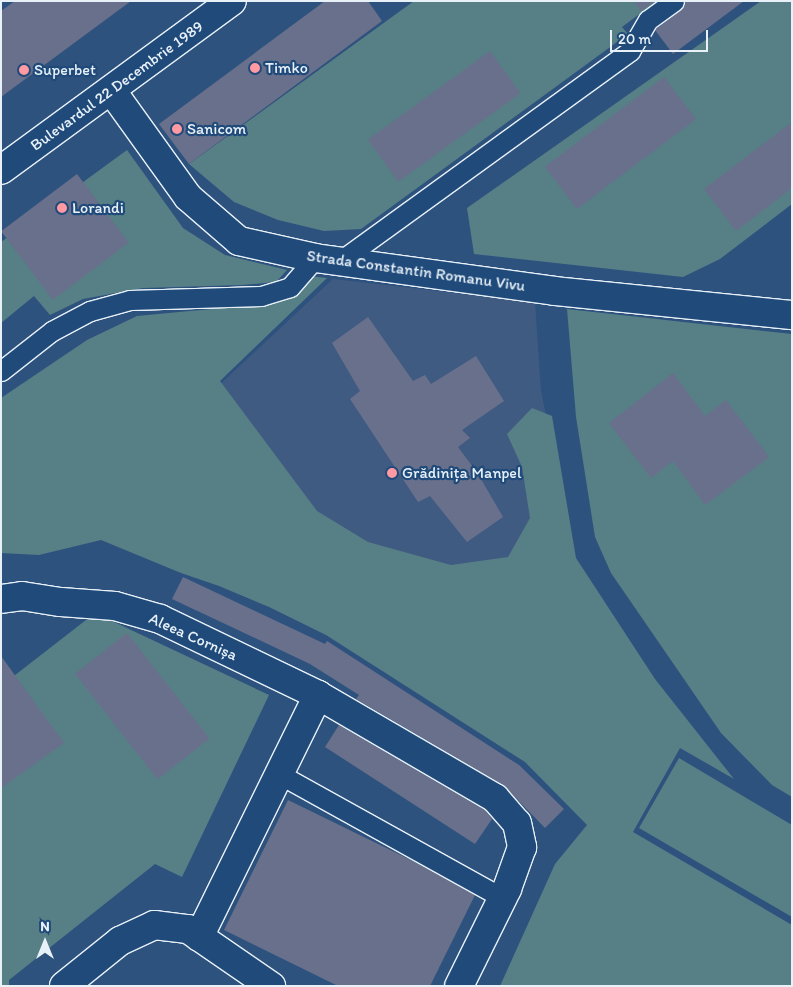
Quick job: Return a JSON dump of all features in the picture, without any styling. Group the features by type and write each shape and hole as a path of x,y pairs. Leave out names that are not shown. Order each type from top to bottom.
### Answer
{"street":[{"name":"Bulevardul 22 Decembrie 1989","path":"1,170 109,93 232,1"},
{"name":"Strada Constantin Romanu Vivu","path":"109,93 114,94 188,197 239,241 327,260 556,291 792,316"},
{"name":"Aleea Cornișa","path":"1,599 22,596 61,602 115,606 160,619 318,695 495,798 516,823 522,847 503,898"},
{"path":"199,937 318,695"},
{"path":"459,986 503,898"},
{"path":"64,986 120,940 154,925 188,929 271,986"}],"lane":[{"path":"1,372 52,332 90,311 130,300 261,296 290,287 630,51 648,20 674,1"},
{"path":"279,774 503,898"}],"shaded area":[{"name":"Grădinița Manpel","path":"333,279 535,302 541,391 575,559 491,626 319,558 185,417"}],"green space":[{"path":"414,1 657,1 622,27 628,34 361,229 324,231 278,220 234,202 189,164"},
{"path":"761,1 792,1 792,204 720,259 683,277 474,254 467,208"},
{"path":"127,150 183,228 225,255 287,270 276,282 143,288 83,299 50,315 34,296 1,323 1,242"},
{"path":"309,276 327,278 220,381 317,511 368,542 451,565 508,557 530,518 522,467 507,434 532,408 552,416 576,558 655,679 734,779 680,748 633,832 792,925 792,986 500,986 555,864 587,825 525,762 326,635 269,607 219,586 181,573 101,540 39,555 1,553 1,398 87,340 137,316 264,304"},
{"path":"567,309 792,334 792,797 772,785 721,733 611,573 595,537 576,417"},
{"path":"95,613 269,695 182,877 155,864 9,980 9,986 1,986 1,686"},
{"path":"679,758 792,825 792,917 639,828"}],"building":[{"path":"15,1 131,1 1,97 1,11"},
{"path":"325,1 368,1 382,21 189,164 159,124"},
{"path":"634,1 655,1 641,11"},
{"path":"685,1 744,1 673,54 655,30 681,10"},
{"path":"490,51 521,93 398,182 368,140"},
{"path":"664,77 696,119 577,209 545,167"},
{"path":"792,122 792,188 736,231 704,189"},
{"path":"77,174 129,243 53,300 1,231"},
{"path":"368,317 413,381 425,375 431,384 476,356 504,401 462,430 470,438 458,447 478,474 503,517 467,542 430,496 418,502 350,399 360,391 332,343"},
{"path":"673,373 705,416 726,400 769,457 705,505 673,461 651,478 609,423"},
{"path":"183,577 325,644 327,641 519,765 564,809 545,828 503,785 356,699 359,695 310,664 172,599"},
{"path":"127,633 209,739 157,779 75,674"},
{"path":"1,656 64,743 1,788"},
{"path":"339,725 485,810 492,819 475,844 325,747"},
{"path":"288,800 417,863 475,895 430,986 338,986 224,930"}],"place":[{"name":"Timko","path":"255,68"},
{"name":"Superbet","path":"24,70"},
{"name":"Sanicom","path":"177,129"},
{"name":"Lorandi","path":"62,208"},
{"name":"Grădinița Manpel","path":"392,473"}]}
